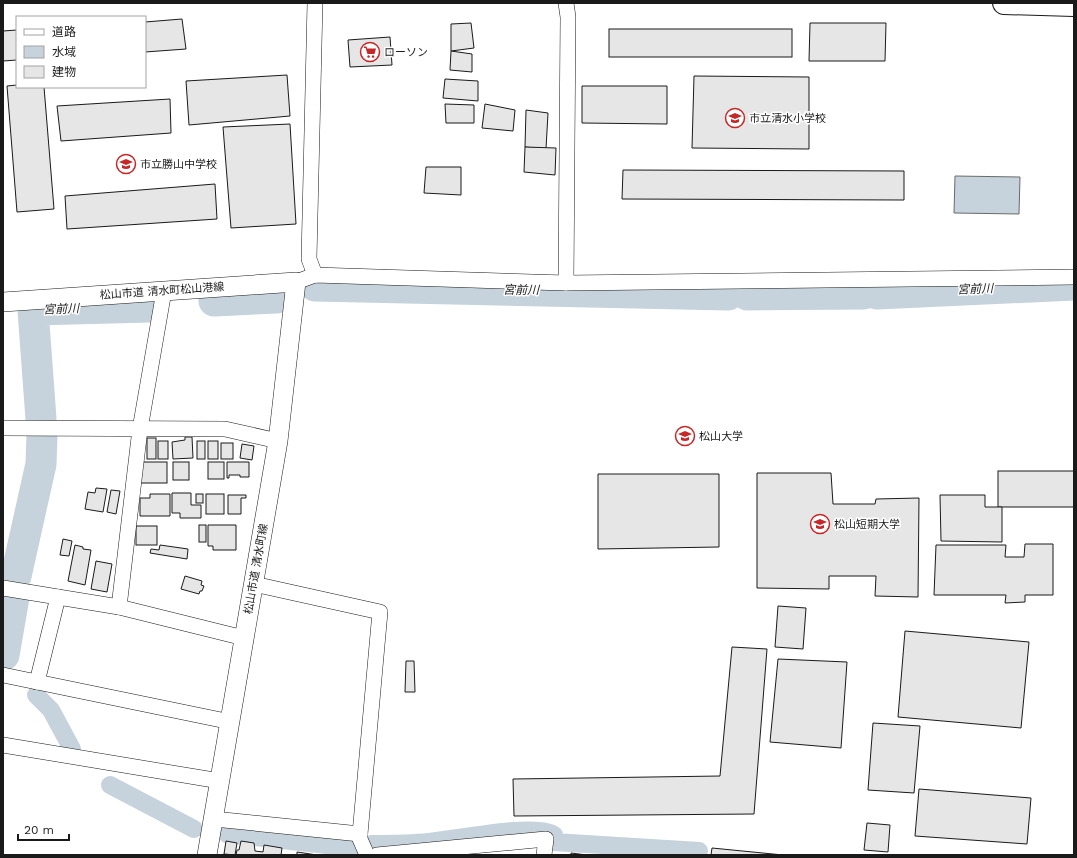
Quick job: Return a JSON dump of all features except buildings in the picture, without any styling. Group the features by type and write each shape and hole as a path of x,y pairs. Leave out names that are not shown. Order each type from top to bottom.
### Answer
{"main road":[{"path":"1004,3 1074,5"}],"street":[{"path":"315,3 309,259 315,275"},
{"path":"566,3 568,25 566,283"},
{"path":"296,282 315,275 566,283 1074,277"},
{"name":"松山市道 清水町松山港線","path":"3,302 296,282"},
{"name":"松山市道 清水町線","path":"207,855 278,441 296,282"},
{"path":"119,606 140,429 164,292"},
{"path":"3,428 225,429 278,441"},
{"path":"254,584 380,612 366,847"},
{"path":"3,588 119,606 244,638"},
{"path":"37,682 58,597"},
{"path":"3,676 231,722"},
{"path":"3,745 220,781"},
{"path":"214,820 366,847 546,839 544,855"}],"water":[{"path":"955,176 1020,177 1019,214 954,213"}],"waterway":[{"name":"宮前川","path":"877,294 1074,285"},
{"name":"宮前川","path":"315,286 728,295"},
{"name":"宮前川","path":"747,295 864,294"},
{"name":"宮前川","path":"214,301 276,298"},
{"name":"宮前川","path":"41,419 33,310 149,307"},
{"name":"宮前川","path":"16,576 41,464 42,434"},
{"name":"宮前川","path":"4,655 14,597"},
{"path":"36,695 51,710 72,749"},
{"path":"110,785 194,829"},
{"path":"371,844 422,843 494,833 531,830 545,831 554,835 554,842 699,851"},
{"path":"227,834 354,848"}],"place":[{"name":"ローソン","path":"370,52"},
{"name":"市立清水小学校","path":"735,118"},
{"name":"市立勝山中学校","path":"126,164"},
{"name":"松山大学","path":"685,436"},
{"name":"松山短期大学","path":"820,524"}]}
